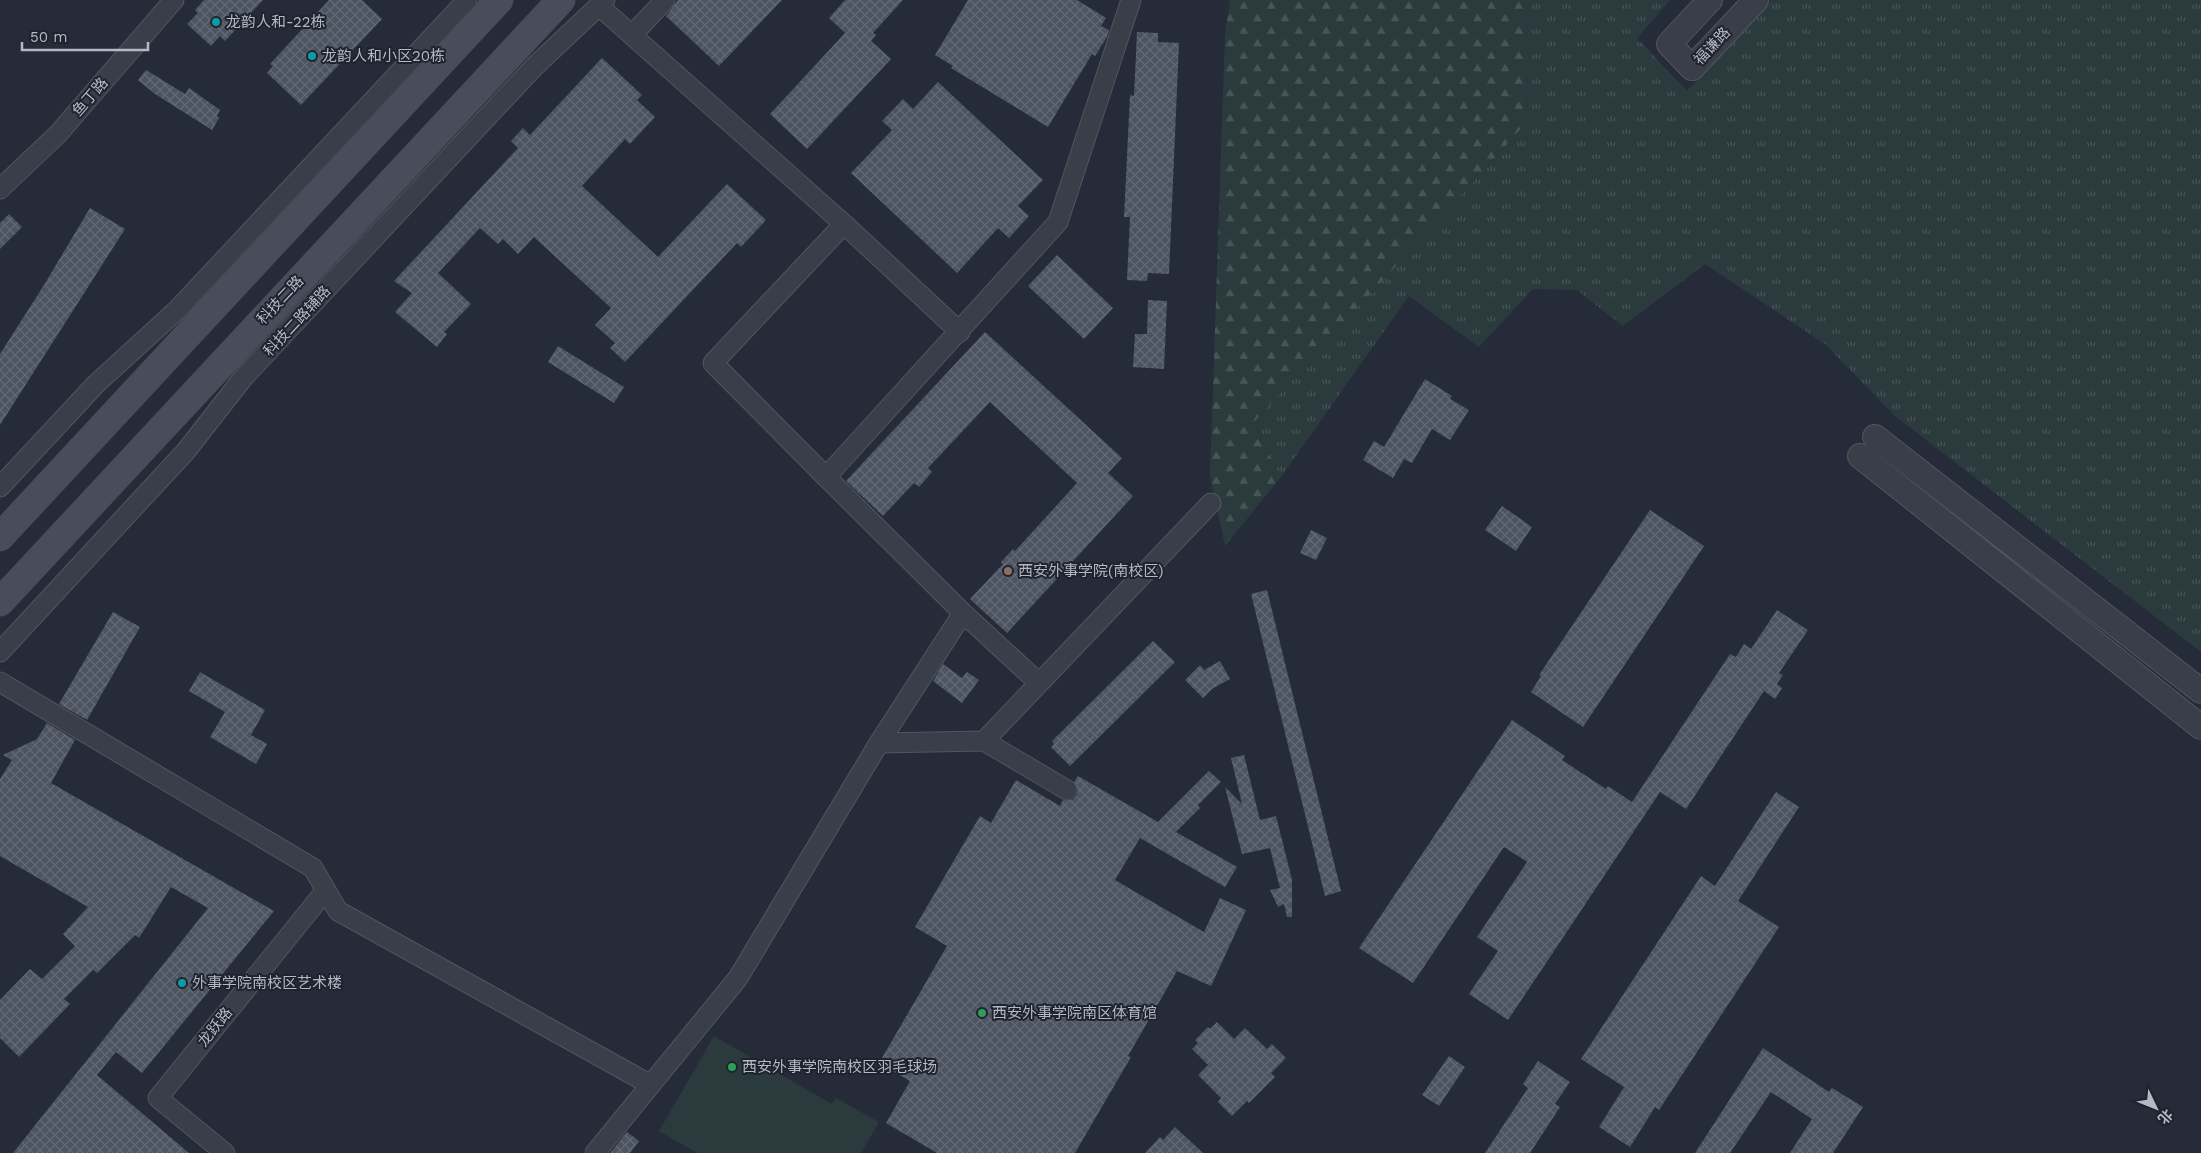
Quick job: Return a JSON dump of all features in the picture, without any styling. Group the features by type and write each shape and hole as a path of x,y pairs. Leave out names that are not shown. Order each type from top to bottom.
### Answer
{"main road":[{"path":"0,537 499,0"},
{"name":"科技二路","path":"0,602 561,0"}],"street":[{"name":"鱼丁路","path":"0,189 58,134 174,0"},
{"path":"0,486 96,384 177,310 467,0"},
{"path":"632,35 665,0"},
{"path":"826,477 960,332 1058,222 1131,0"},
{"name":"福谦路","path":"1710,0 1669,44 1692,68 1756,0"},
{"path":"602,3 632,35 844,224 960,332"},
{"name":"科技二路辅路","path":"0,652 186,452 250,371 535,66 602,3"},
{"path":"844,224 713,364 963,613 1039,684"},
{"path":"1875,437 2201,691"},
{"path":"1860,456 2201,727"},
{"path":"984,741 1211,503"},
{"path":"595,1153 738,978 879,743 963,613"},
{"path":"0,682 313,868 338,910 650,1085"},
{"path":"879,743 984,741 1067,790"},
{"name":"龙跃路","path":"225,1153 158,1098 326,890"}],"green space":[{"path":"1230,0 1526,0 1528,121 1253,423 1281,477 1225,546 1210,476 1225,34"},
{"path":"1526,0 1670,0 1637,38 1687,91 1771,0 2201,0 2201,652 1895,416 1825,344 1705,264 1623,326 1577,290 1533,289 1479,347 1409,296 1281,477 1253,423 1528,121"},
{"name":"西安外事学院南校区羽毛球场","path":"714,1036 832,1104 836,1098 879,1122 861,1153 697,1153 659,1131"}],"building":[{"name":"龙韵人和-22栋","path":"204,0 263,0 225,41 220,36 211,46 187,24 198,13 195,10"},
{"name":"龙韵人和小区20栋","path":"329,0 362,0 382,19 301,105 267,73 273,66 270,64"},
{"path":"678,0 782,0 719,66 666,16"},
{"path":"845,0 903,0 873,33 876,35 871,41 891,59 807,149 770,114 845,33 829,18"},
{"path":"968,0 1077,0 1106,18 1101,26 1109,30 1107,37 1095,56 1092,54 1048,127 951,68 953,66 935,55"},
{"path":"1137,32 1158,33 1158,42 1179,43 1169,274 1148,273 1147,281 1127,280 1130,217 1124,217 1130,95 1134,96"},
{"path":"602,58 642,95 637,100 655,117 630,144 625,139 582,186 658,257 727,184 766,220 741,247 737,243 625,362 610,348 615,343 595,325 611,308 534,237 518,254 503,239 498,244 480,228 438,273 471,304 444,332 447,334 437,347 395,312 412,293 394,281 518,148 511,141 523,128 530,135"},
{"path":"146,70 185,94 189,88 220,110 217,116 219,118 212,130 155,94 138,80"},
{"path":"938,82 1043,180 1018,206 1029,216 1009,238 998,228 957,273 851,173 892,130 882,121 903,99 913,109"},
{"path":"90,208 125,229 0,425 0,354"},
{"path":"9,214 22,227 0,249 0,223"},
{"path":"1057,255 1113,308 1084,339 1028,286"},
{"path":"1148,300 1167,301 1164,369 1133,367 1135,334 1147,334"},
{"path":"985,332 1122,458 1108,473 1133,496 1007,633 970,599 1003,564 1001,562 1013,549 1015,551 1077,483 990,402 928,468 932,472 919,487 914,483 883,516 846,481"},
{"path":"558,346 624,387 614,403 548,362"},
{"path":"1425,379 1452,396 1450,399 1469,410 1450,440 1432,429 1412,463 1404,459 1393,478 1363,460 1374,441 1384,447"},
{"path":"1502,506 1532,527 1516,551 1485,530"},
{"path":"1650,510 1704,546 1583,727 1531,692 1541,676 1539,675"},
{"path":"1311,530 1327,538 1316,560 1300,553"},
{"path":"1267,590 1341,891 1325,896 1251,594"},
{"path":"1777,610 1808,630 1779,673 1783,675 1777,684 1782,688 1775,699 1764,691 1686,809 1660,792 1508,1020 1469,994 1498,951 1477,937 1527,862 1504,847 1413,983 1359,948 1512,720 1565,756 1562,760 1606,789 1608,786 1632,802 1730,654 1736,657 1744,644 1751,649"},
{"path":"113,612 140,627 87,720 59,704"},
{"path":"1153,641 1175,662 1070,766 1051,747 1054,744 1052,741"},
{"path":"1220,661 1230,679 1212,689 1203,698 1185,680 1200,665 1204,670"},
{"path":"943,664 962,678 967,672 979,680 962,703 933,681"},
{"path":"200,672 265,710 251,735 267,744 256,764 210,737 225,712 189,691"},
{"path":"47,723 75,740 51,783 274,911 142,1073 116,1052 97,1075 189,1153 13,1153 208,908 171,887 139,938 135,935 97,973 93,970 64,999 70,1004 19,1057 0,1038 0,1000 30,969 42,979 75,946 63,934 88,907 0,856 0,779 12,760 3,755 37,739"},
{"path":"1244,755 1260,820 1276,816 1292,880 1292,917 1287,917 1284,904 1278,907 1270,890 1280,888 1270,848 1242,854 1225,787 1242,804 1231,758"},
{"name":"西安外事学院南区体育馆","path":"1209,771 1221,782 1198,805 1200,808 1176,832 1237,867 1225,887 1140,838 1115,880 1204,932 1220,898 1246,910 1211,986 1177,971 1128,1056 1131,1057 1075,1153 937,1153 886,1123 910,1081 879,1063 947,946 915,927 980,816 991,823 1016,780 1060,806 1063,800 1072,800 1077,795 1078,790 1074,782 1078,776 1158,822"},
{"path":"1776,792 1799,807 1738,901 1779,927 1659,1110 1655,1107 1630,1147 1599,1127 1624,1087 1581,1059 1701,876 1715,886"},
{"path":"1217,1022 1234,1039 1245,1028 1267,1049 1272,1044 1286,1058 1271,1073 1275,1077 1249,1103 1247,1101 1232,1116 1218,1102 1221,1098 1198,1075 1208,1065 1192,1049 1198,1043 1195,1040 1208,1027 1210,1029"},
{"path":"1763,1048 1829,1092 1832,1088 1863,1107 1833,1153 1790,1153 1812,1119 1771,1092 1730,1153 1695,1153"},
{"path":"1449,1056 1465,1067 1439,1106 1422,1095"},
{"path":"1538,1061 1570,1082 1555,1104 1560,1107 1530,1153 1485,1153 1528,1088 1523,1084"},
{"path":"1175,1127 1203,1153 1145,1153 1160,1137 1163,1140"},
{"path":"627,1132 639,1141 630,1153 610,1153"}],"place":[{"name":"龙韵人和-22栋","path":"216,22"},
{"name":"龙韵人和小区20栋","path":"312,56"},
{"name":"西安外事学院(南校区)","path":"1008,571"},
{"name":"外事学院南校区艺术楼","path":"182,983"},
{"name":"西安外事学院南区体育馆","path":"982,1013"},
{"name":"西安外事学院南校区羽毛球场","path":"732,1067"}]}
